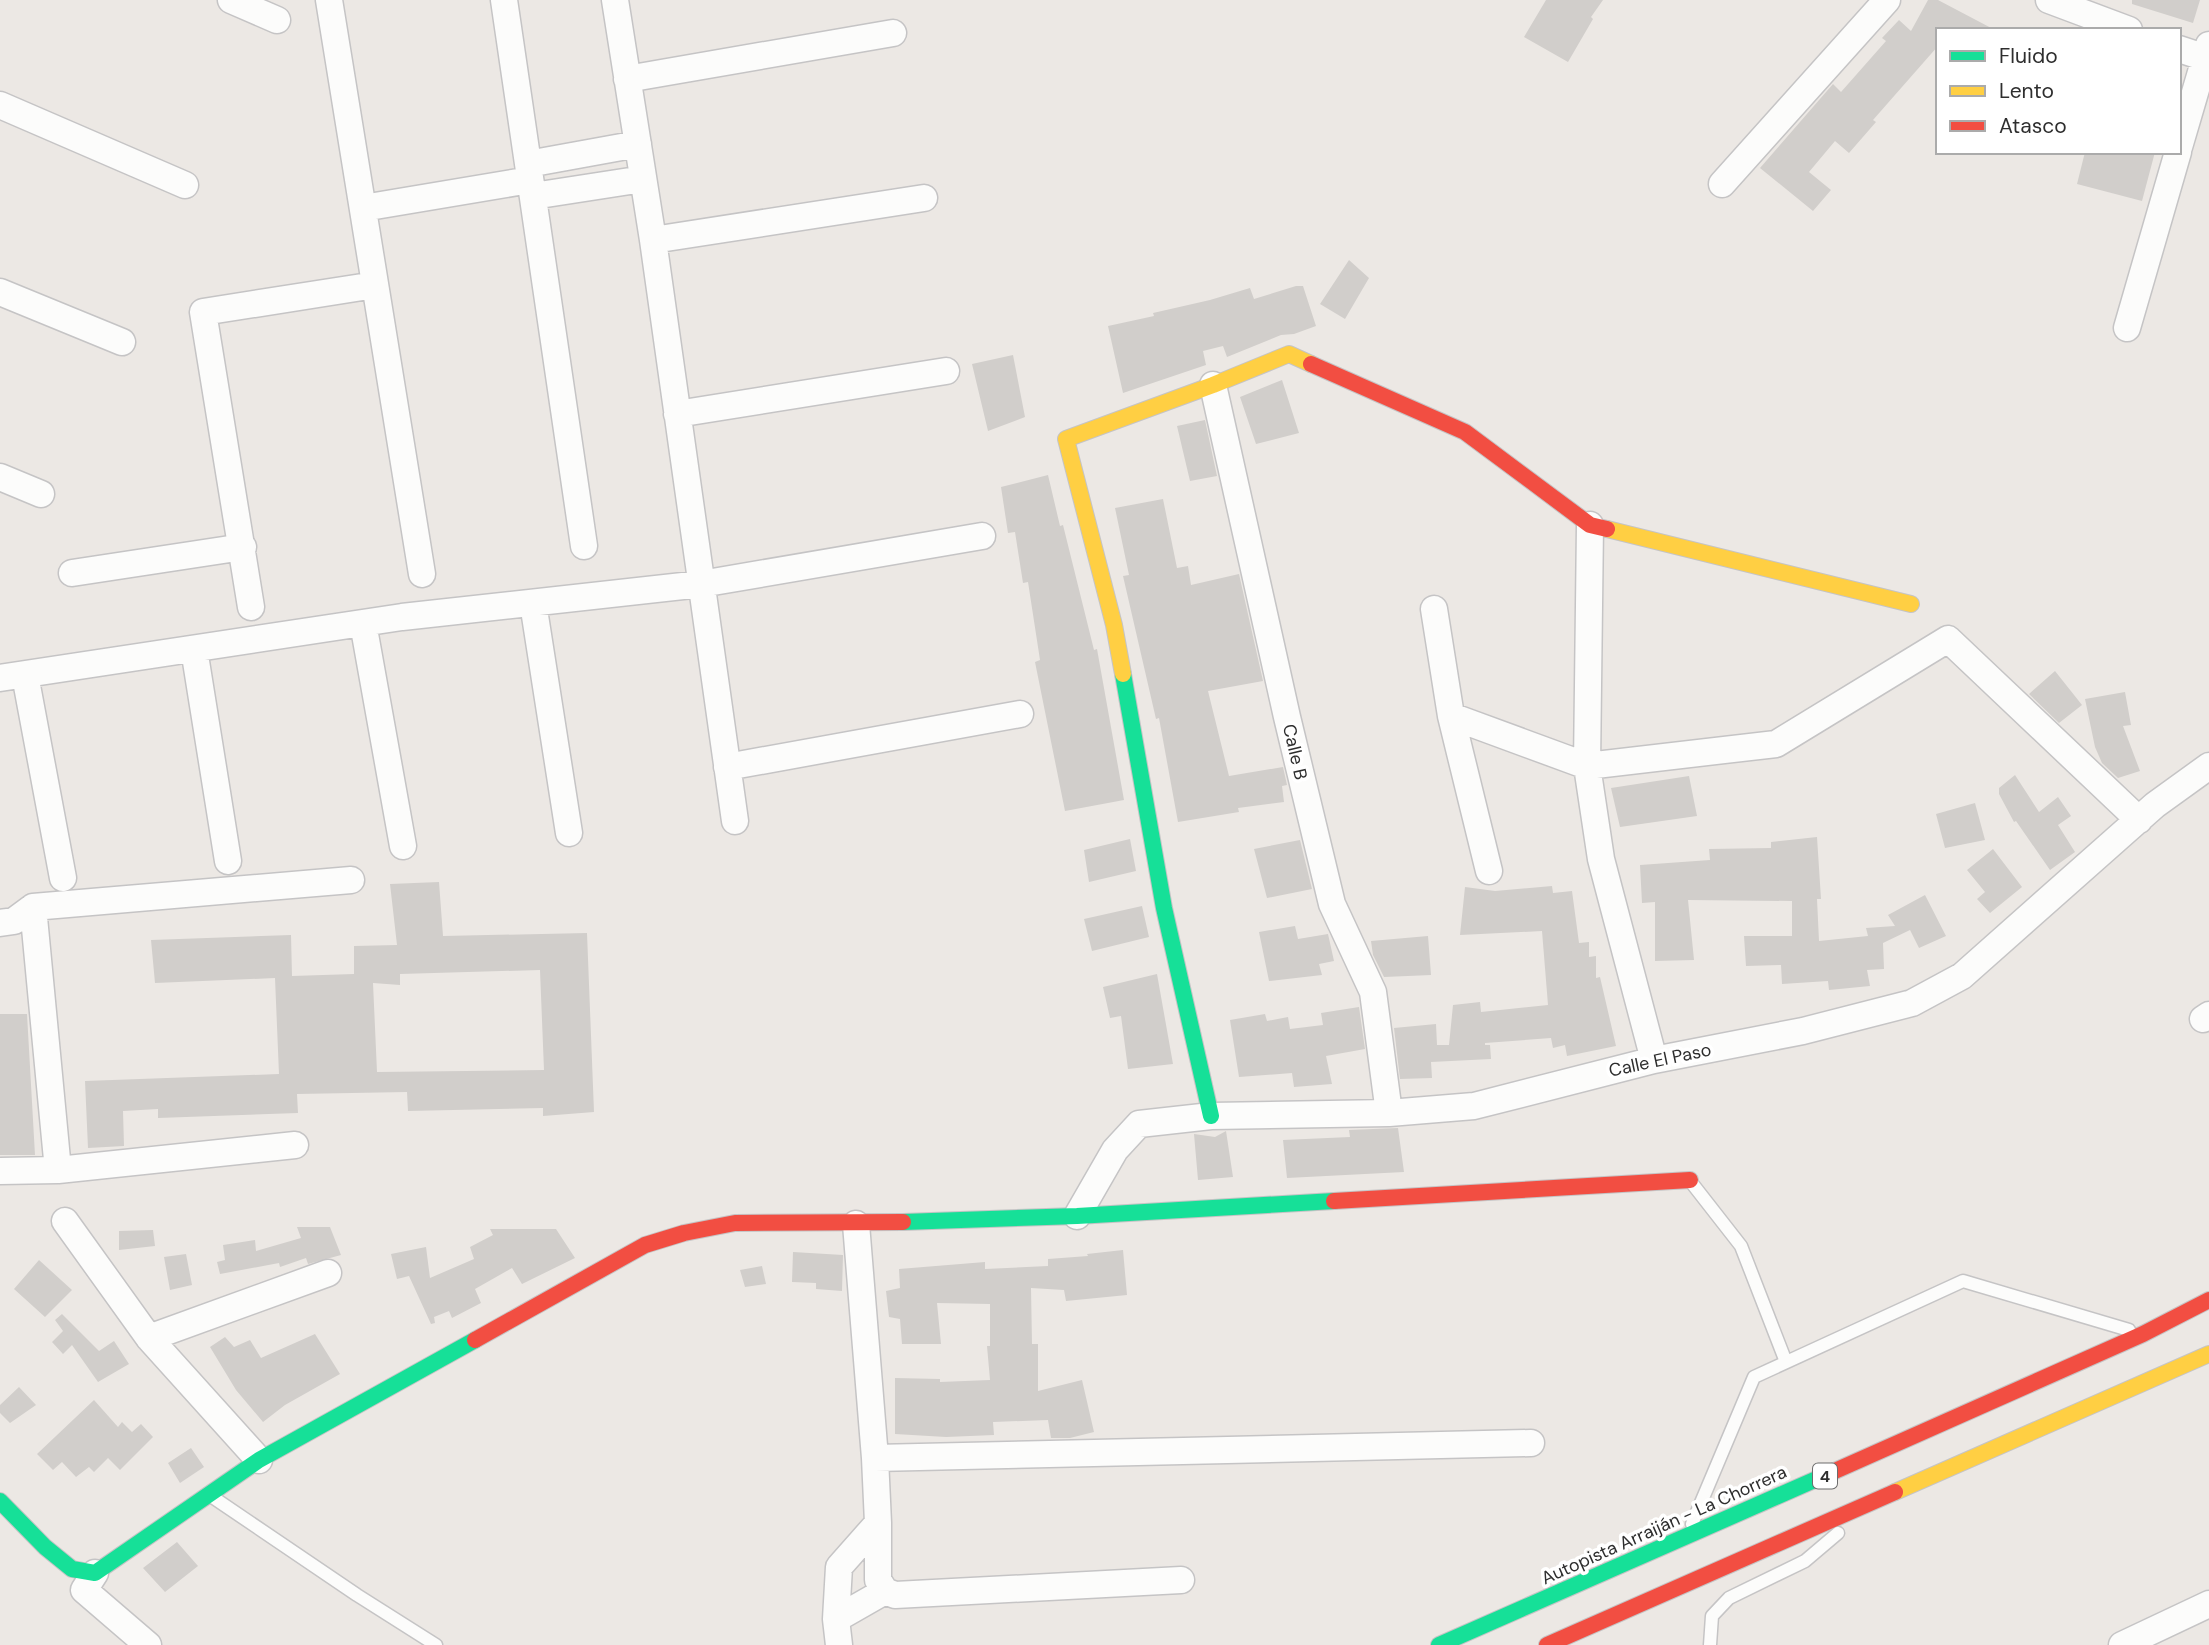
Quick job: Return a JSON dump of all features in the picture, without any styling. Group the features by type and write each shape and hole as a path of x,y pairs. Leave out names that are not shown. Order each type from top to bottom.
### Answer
{"main road":[{"path":"1211,1116 1164,908 1114,625 1066,439 1289,354 1465,432 1590,525 1911,604"},
{"path":"0,1501 45,1547 72,1569 95,1573 259,1460 645,1245 684,1233 735,1223 856,1224 1077,1216 1690,1181"},
{"name":"Autopista Arraiján - La Chorrera","path":"1439,1645 2143,1334 2209,1300"},
{"name":"4","path":"1547,1645 2209,1354"}],"street":[{"path":"231,0 277,20"},
{"path":"329,0 422,574"},
{"path":"504,0 584,546"},
{"path":"615,0 653,240 735,821"},
{"path":"1722,184 1887,0"},
{"path":"2049,0 2124,28"},
{"path":"627,79 893,33"},
{"path":"2181,49 2208,54 2181,141"},
{"path":"0,104 186,185"},
{"path":"363,208 530,180 638,144"},
{"path":"2127,328 2177,154"},
{"path":"530,180 643,179"},
{"path":"653,240 924,198"},
{"path":"251,607 203,312 375,285"},
{"path":"0,292 122,342"},
{"path":"677,414 946,371"},
{"name":"Calle B","path":"1213,385 1332,904 1373,992 1389,1113"},
{"path":"0,477 41,494"},
{"path":"1590,525 1587,766 1601,859 1654,1060"},
{"path":"63,878 12,676 363,622 701,584 982,536"},
{"path":"72,573 243,547"},
{"path":"533,603 569,832"},
{"path":"1434,609 1451,716 1489,871"},
{"path":"363,622 403,846"},
{"path":"1451,716 1587,766 1776,744 1948,639 2139,820"},
{"path":"194,649 228,861"},
{"path":"727,767 1020,714"},
{"name":"Calle El Paso","path":"1077,1216 1115,1150 1139,1124 1211,1116 1389,1113 1474,1106 1654,1060 1802,1031 1912,1003 1962,976 2139,820 2209,766"},
{"path":"0,923 14,921 33,907 351,880"},
{"path":"33,907 58,1170"},
{"path":"0,1171 58,1170 295,1145"},
{"path":"65,1221 149,1338 259,1460"},
{"path":"856,1224 875,1458 878,1580 885,1591 895,1595 1181,1580"},
{"path":"149,1338 328,1273"},
{"path":"875,1458 1531,1443"},
{"path":"839,1645 836,1619 839,1567 878,1523"},
{"path":"95,1573 84,1590 148,1645"},
{"path":"836,1619 885,1591"},
{"path":"2122,1645 2209,1604"}],"lane":[{"path":"1690,1181 1741,1246 1786,1362"},
{"path":"1687,1536 1754,1377 1962,1281 2143,1334"},
{"path":"209,1495 436,1645"},
{"path":"1710,1645 1712,1616 1729,1598 1805,1562 1878,1499"}],"building":[{"path":"1546,0 1603,0 1568,62 1524,37"},
{"path":"1928,0 1938,0 1991,28 1936,28 1936,48 1873,120 1876,122 1849,153 1835,141 1809,172 1831,190 1813,211 1760,168 1833,84 1841,92 1886,41 1882,38 1899,20 1911,31"},
{"path":"2132,0 2200,0 2193,23 2132,4"},
{"path":"2084,154 2154,154 2142,201 2077,184"},
{"path":"1349,260 1369,278 1345,319 1320,304"},
{"path":"1303,286 1316,326 1294,334 1281,335 1227,357 1223,346 1203,351 1206,365 1123,393 1108,326 1154,316 1153,313 1250,288 1254,299"},
{"path":"1013,355 1025,417 988,431 972,364"},
{"path":"1282,380 1299,433 1256,444 1240,397"},
{"path":"1205,420 1217,476 1190,481 1177,426"},
{"path":"1048,475 1094,650 1097,649 1124,800 1065,811 1035,662 1040,660 1028,582 1023,583 1015,532 1008,533 1001,487"},
{"path":"1163,499 1177,568 1188,566 1191,585 1239,574 1263,681 1208,691 1229,776 1283,767 1287,785 1282,786 1284,802 1238,808 1239,812 1178,822 1159,718 1156,719 1123,576 1129,575 1115,508"},
{"path":"2055,671 2082,705 2059,723 2029,694"},
{"path":"2125,692 2131,725 2123,726 2140,771 2118,778 2102,763 2095,747 2085,699"},
{"path":"2015,775 2039,812 2058,797 2071,816 2058,825 2075,852 2050,870 2016,821 2014,822 1999,794 1999,788"},
{"path":"1689,776 1697,816 1620,827 1611,788"},
{"path":"1975,803 1985,840 1945,848 1936,814"},
{"path":"1817,837 1821,899 1817,899 1819,941 1868,936 1866,928 1895,926 1888,915 1925,895 1946,936 1919,948 1910,930 1883,943 1884,969 1867,970 1870,986 1829,990 1828,981 1782,984 1781,965 1746,966 1744,936 1792,936 1792,901 1688,900 1694,960 1655,961 1655,902 1642,903 1640,865 1710,860 1709,849 1771,848 1771,842"},
{"path":"1130,839 1136,871 1089,882 1084,850"},
{"path":"1300,840 1312,889 1267,898 1254,849"},
{"path":"1993,849 2022,887 1990,913 1977,899 1985,892 1967,870"},
{"path":"439,882 443,936 587,933 594,1112 543,1116 543,1108 408,1111 407,1092 297,1094 298,1113 158,1118 158,1109 123,1111 124,1146 88,1148 85,1081 279,1074 275,978 155,983 151,940 291,935 292,976 354,974 354,946 397,945 390,884","holes":["540,970 544,1070 377,1072 373,983 400,985 400,974"]},
{"path":"1552,886 1553,893 1572,891 1579,943 1589,942 1589,957 1596,956 1596,978 1600,977 1616,1046 1567,1056 1565,1045 1553,1048 1551,1038 1485,1043 1490,1045 1491,1059 1431,1062 1432,1078 1400,1079 1394,1028 1436,1024 1437,1045 1449,1045 1453,1005 1480,1002 1481,1012 1548,1005 1542,931 1460,935 1465,887 1495,891"},
{"path":"1142,906 1149,937 1092,951 1084,919"},
{"path":"1295,926 1298,939 1328,934 1334,961 1319,964 1322,975 1269,981 1259,932"},
{"path":"1428,936 1431,975 1384,977 1373,955 1371,941"},
{"path":"1157,974 1173,1064 1128,1069 1121,1016 1110,1018 1103,987"},
{"path":"1359,1007 1365,1049 1326,1056 1332,1084 1294,1087 1292,1073 1239,1077 1230,1020 1265,1014 1267,1021 1288,1017 1290,1029 1323,1025 1321,1013"},
{"path":"0,1014 27,1014 35,1155 0,1155"},
{"path":"1398,1128 1404,1172 1287,1178 1283,1140 1350,1137 1349,1130"},
{"path":"1226,1131 1233,1177 1198,1180 1194,1134 1215,1137"},
{"path":"297,1227 330,1227 341,1255 308,1264 306,1258 280,1267 279,1263 220,1274 217,1262 225,1260 223,1245 255,1240 256,1251 301,1238"},
{"path":"490,1229 556,1229 575,1258 522,1284 512,1268 475,1289 481,1303 452,1318 449,1311 434,1317 435,1323 431,1324 409,1276 397,1279 391,1254 426,1247 430,1278 474,1259 470,1247 493,1235"},
{"path":"153,1230 155,1246 119,1250 119,1231"},
{"path":"1123,1250 1127,1295 1066,1301 1064,1290 1031,1288 1032,1344 1038,1344 1038,1391 1082,1380 1094,1432 1070,1438 1051,1438 1048,1420 993,1422 994,1435 946,1437 895,1434 895,1378 940,1379 940,1382 990,1380 987,1346 990,1346 990,1304 937,1303 941,1344 902,1344 900,1319 889,1317 886,1291 900,1288 899,1269 985,1262 985,1269 1048,1266 1048,1259"},
{"path":"793,1252 843,1255 842,1291 816,1289 816,1283 792,1282"},
{"path":"186,1254 192,1285 170,1290 164,1257"},
{"path":"39,1260 72,1290 45,1317 14,1289"},
{"path":"762,1266 766,1284 745,1287 740,1270"},
{"path":"62,1314 99,1351 114,1341 129,1364 98,1382 72,1345 63,1354 52,1342 63,1331 55,1320"},
{"path":"315,1334 340,1374 285,1405 263,1422 236,1390 210,1347 225,1337 234,1347 250,1340 261,1358"},
{"path":"19,1387 36,1405 10,1423 0,1413 0,1405"},
{"path":"94,1400 118,1427 122,1422 132,1432 141,1424 153,1437 120,1470 108,1458 94,1472 89,1467 76,1477 62,1462 53,1470 37,1454"},
{"path":"191,1448 204,1467 180,1483 168,1463"},
{"path":"177,1542 198,1566 165,1592 143,1568"}],"traffic: fast":[{"path":"1123,674 1164,908 1211,1116"},
{"path":"903,1222 1077,1216 1334,1201"},
{"path":"0,1501 45,1547 72,1569 95,1573 259,1460 475,1340"},
{"path":"1439,1645 1828,1474"}],"traffic: slow":[{"path":"1123,674 1114,625 1066,439 1289,354 1311,364"},
{"path":"1607,529 1911,604"},
{"path":"1895,1492 2209,1354"}],"traffic: jam":[{"path":"1311,364 1465,432 1590,525 1607,529"},
{"path":"1334,1201 1690,1180"},
{"path":"475,1340 645,1245 684,1233 735,1223 903,1222"},
{"path":"1828,1474 2143,1334 2209,1300"},
{"path":"1547,1645 1895,1492"}]}
